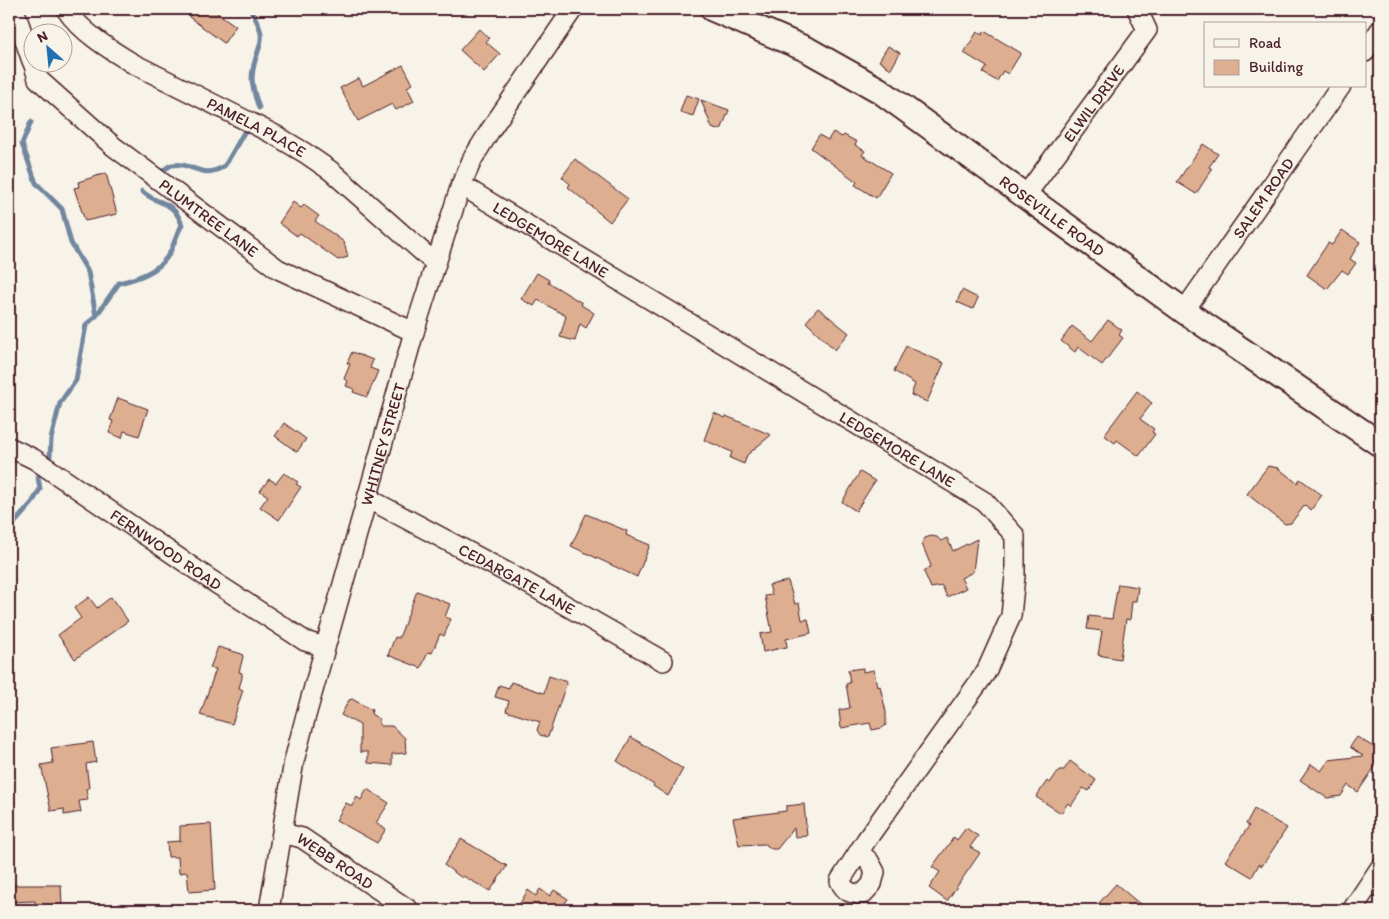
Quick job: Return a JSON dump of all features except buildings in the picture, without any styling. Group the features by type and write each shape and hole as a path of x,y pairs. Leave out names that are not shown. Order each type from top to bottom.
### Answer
{"street":[{"name":"PLUMTREE LANE","path":"14,9 22,31"},
{"name":"PAMELA PLACE","path":"66,9 84,28 126,60 275,135 331,171 435,264"},
{"name":"WHITNEY STREET","path":"269,910 294,761 325,647 369,499 414,332 461,185 473,158 491,129 573,9"},
{"name":"ROSEVILLE ROAD","path":"713,9 808,50 886,94 1184,310 1380,444"},
{"name":"ELWIL DRIVE","path":"1026,195 1147,30 1137,9"},
{"path":"1366,51 1380,30"},
{"name":"PLUMTREE LANE","path":"36,72 38,79 114,146 278,269 414,332"},
{"name":"SALEM ROAD","path":"1184,310 1340,88"},
{"name":"LEDGEMORE LANE","path":"461,185 985,502 1015,536 1015,576 1011,616 986,672 859,853"},
{"name":"FERNWOOD ROAD","path":"9,447 34,459 211,580 305,641 325,647"},
{"name":"CEDARGATE LANE","path":"369,499 525,582 664,661"},
{"name":"WEBB ROAD","path":"282,833 302,838 410,910"},
{"path":"1352,910 1380,868"}],"waterway":[{"path":"250,9 257,21 261,38 252,78 253,90 259,108"},
{"path":"31,122 22,144 36,183 62,209 71,243 88,272 96,316"},
{"path":"159,174 167,167 179,165 210,172 217,170 226,164 246,129"},
{"path":"50,456 51,439 60,403 76,380 86,325 96,316 119,283 147,274 165,260 182,225 174,210 142,191"},
{"path":"9,529 32,503 40,489 38,477"}]}
